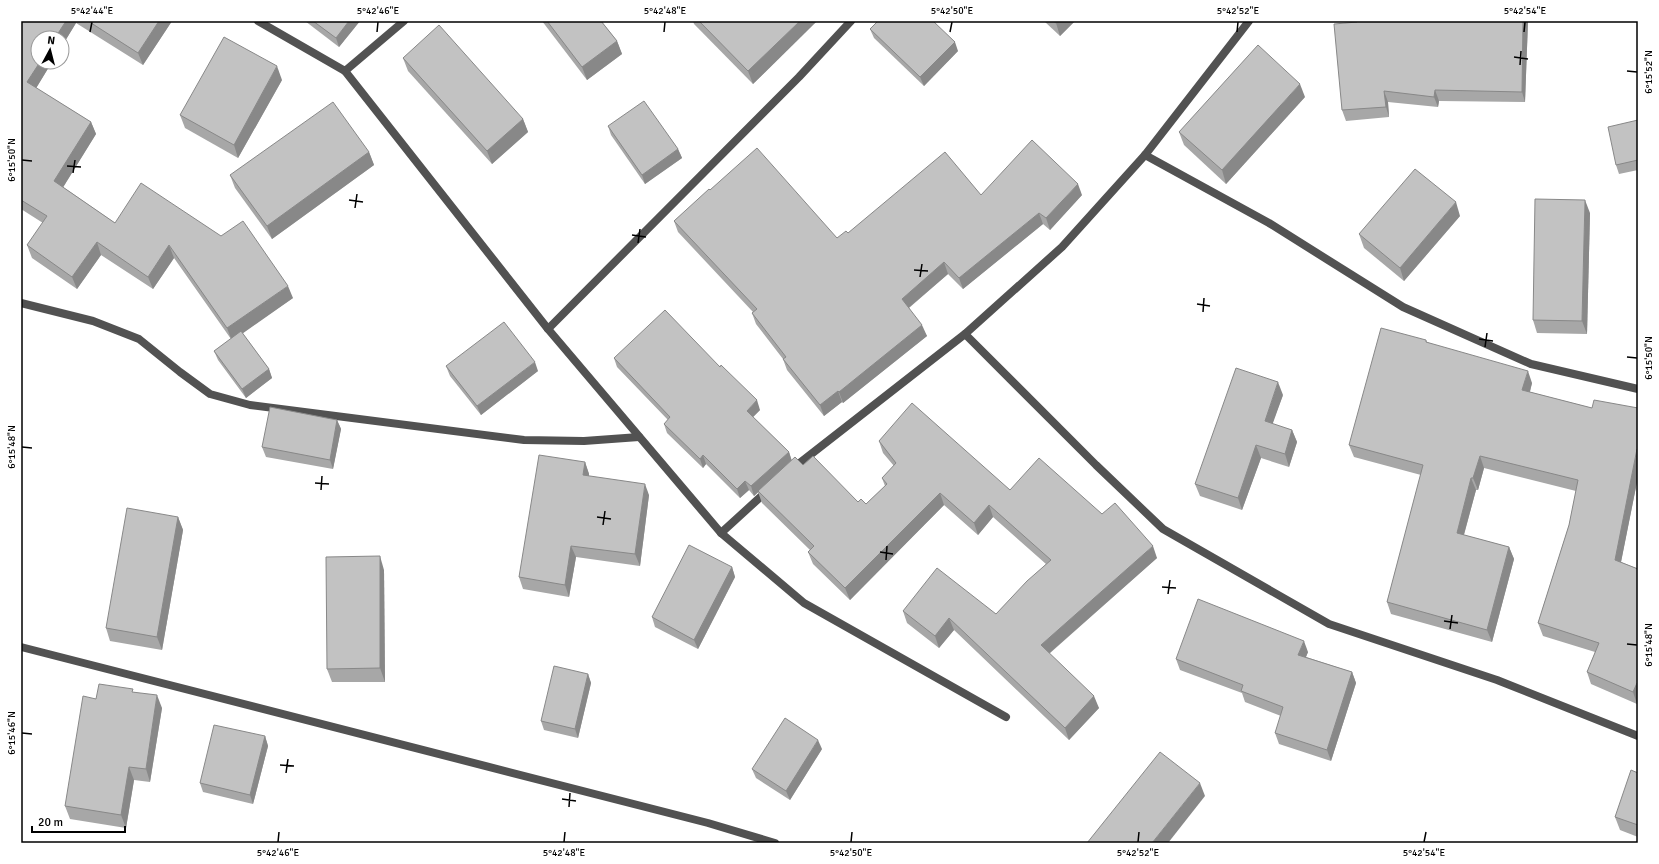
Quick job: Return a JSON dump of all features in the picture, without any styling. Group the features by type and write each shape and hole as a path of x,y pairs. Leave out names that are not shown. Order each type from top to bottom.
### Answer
{"street":[{"path":"258,21 344,71 548,329 721,533 804,603 1006,717"},
{"path":"344,71 404,21"},
{"path":"548,329 799,77 851,21"},
{"path":"785,475 802,460 964,334 1062,247 1145,155 1249,21"},
{"path":"1145,155 1269,223 1403,307 1531,364 1638,389"},
{"path":"21,302 93,321 139,340 210,394 250,405 524,440 584,441 639,437"},
{"path":"964,334 1096,465 1164,529 1329,624 1497,680 1638,736"},
{"path":"721,533 773,486"},
{"path":"21,647 700,821 775,843"}],"building":[{"path":"21,21 66,21 60,30 30,30 30,70 35,70 27,82 91,122 54,181 115,223 141,183 221,236 243,221 288,286 227,328 169,245 148,277 97,242 72,277 27,245 47,216 21,200"},
{"path":"88,21 159,21 138,53"},
{"path":"313,21 349,21 336,38"},
{"path":"547,21 601,21 617,41 582,67"},
{"path":"699,21 800,21 748,71"},
{"path":"878,21 933,21 955,42 920,77 870,29"},
{"path":"1357,21 1523,21 1522,92 1435,90 1434,97 1384,91 1386,107 1342,110 1334,24"},
{"path":"439,25 523,119 487,151 403,58"},
{"path":"224,37 277,66 234,145 180,115"},
{"path":"1258,45 1300,84 1222,170 1179,132"},
{"path":"644,101 678,149 642,175 608,126"},
{"path":"333,102 369,152 267,226 230,175"},
{"path":"1638,120 1638,160 1616,165 1608,127"},
{"path":"1032,140 1078,184 1046,218 1039,213 959,278 944,262 902,299 922,325 839,392 838,391 820,405 783,359 786,357 752,313 757,309 674,221 757,148 837,238 846,231 848,233 945,152 981,195"},
{"path":"1415,169 1456,202 1400,268 1359,234"},
{"path":"1535,199 1585,200 1582,321 1533,320"},
{"path":"665,310 720,367 721,365 757,400 747,411 789,452 751,486 745,481 737,489 703,455 700,459 664,424 670,417 614,358"},
{"path":"504,322 535,362 477,406 446,366"},
{"path":"1381,328 1528,371 1522,390 1592,408 1594,400 1638,408 1638,450 1637,449 1615,560 1638,569 1638,683 1633,692 1587,672 1599,643 1538,623 1569,525 1578,480 1480,456 1473,478 1471,478 1457,533 1509,547 1487,630 1387,602 1423,465 1349,445"},
{"path":"241,331 269,369 242,389 214,351"},
{"path":"1236,368 1278,382 1265,421 1292,430 1285,454 1256,445 1238,498 1195,484"},
{"path":"912,403 1010,490 1039,458 1102,514 1115,503 1153,546 1041,645 1094,696 1065,728 949,618 935,636 903,611 937,568 996,614 1027,581 1051,560 989,505 974,523 940,493 845,588 808,552 814,546 758,491 795,457 803,465 813,456 858,502 861,499 866,504 887,484 882,478 896,463 879,441"},
{"path":"270,407 337,420 330,460 262,447"},
{"path":"539,455 585,462 583,475 645,484 635,554 571,546 565,585 519,577"},
{"path":"127,508 178,517 157,637 106,628"},
{"path":"689,545 732,567 694,640 652,617"},
{"path":"380,556 380,668 327,669 326,557"},
{"path":"1198,599 1304,641 1298,655 1352,672 1327,750 1275,733 1283,707 1241,691 1243,685 1176,659"},
{"path":"554,666 588,674 575,729 541,721"},
{"path":"99,684 133,689 132,692 157,695 146,769 129,767 121,815 65,806 83,696 96,699"},
{"path":"785,718 818,740 786,791 752,769"},
{"path":"214,725 265,736 250,795 200,783"},
{"path":"1160,752 1200,783 1152,843 1087,843"},
{"path":"1631,770 1638,773 1638,825 1615,817"}]}
